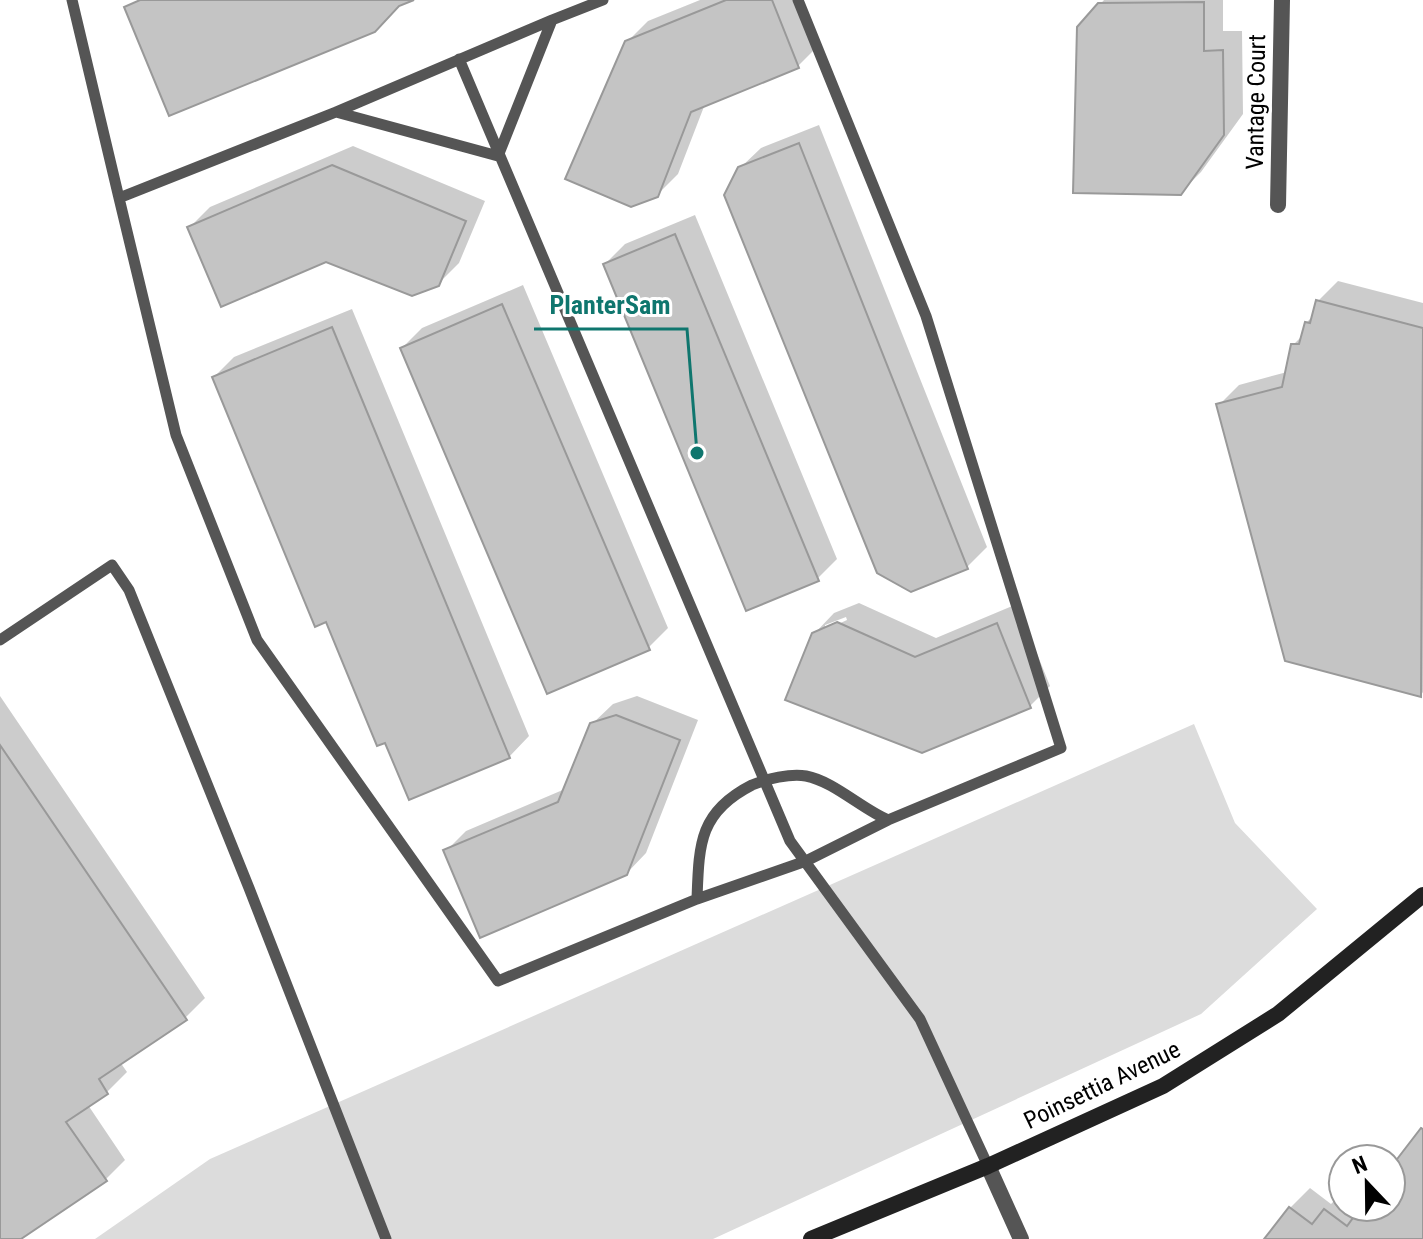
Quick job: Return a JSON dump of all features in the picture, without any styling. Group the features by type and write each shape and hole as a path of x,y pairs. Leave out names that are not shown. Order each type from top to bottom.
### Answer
{"main road":[{"name":"Poinsettia Avenue","path":"811,1239 988,1166 1176,1078 1278,1014 1423,895"}],"street":[{"name":"Vantage Court","path":"1278,205 1282,0"},
{"path":"988,1166 1021,1239"}],"lane":[{"path":"72,0 176,435 257,640 498,981 697,899 806,861 888,820 1061,748 926,316 798,0"},
{"path":"119,198 336,112 603,0"},
{"path":"498,156 552,20"},
{"path":"459,59 790,841 920,1019 988,1166"},
{"path":"336,112 498,156"},
{"path":"0,640 112,565 129,590 386,1239"},
{"path":"697,899 698,862 704,834 715,812 731,796 764,779 806,776 888,820"}],"shaded area":[{"path":"1194,724 1235,823 1317,909 1201,1014 713,1239 95,1239 210,1159"}],"building":[{"path":"140,0 414,0 399,6 375,32 169,116 124,7"},
{"path":"726,0 772,0 799,68 691,112 658,197 631,207 565,179 625,41"},
{"path":"1204,2 1204,51 1223,50 1224,135 1181,195 1073,193 1077,27 1098,3"},
{"path":"799,143 968,569 911,592 877,573 724,195 738,167"},
{"path":"332,165 466,221 439,286 412,296 326,262 221,307 187,227"},
{"path":"675,234 819,581 746,611 603,264"},
{"path":"1316,300 1423,328 1421,697 1285,661 1216,404 1282,387 1291,344 1299,344 1305,322 1310,323"},
{"path":"502,304 650,650 547,694 400,348"},
{"path":"332,327 510,758 409,800 385,743 377,746 326,622 315,627 212,377"},
{"path":"837,622 915,657 997,623 1031,708 922,753 785,700 812,633"},
{"path":"616,715 680,740 627,875 480,938 443,850 558,802 590,723"},
{"path":"0,745 187,1020 99,1079 108,1094 66,1122 107,1181 21,1239 0,1239"},
{"path":"1423,1129 1423,1239 1264,1239 1289,1207 1312,1224 1324,1209 1327,1211 1327,1223 1347,1226 1349,1223 1407,1223 1407,1146"}],"place":[{"name":"PlanterSam","path":"697,453"}]}
